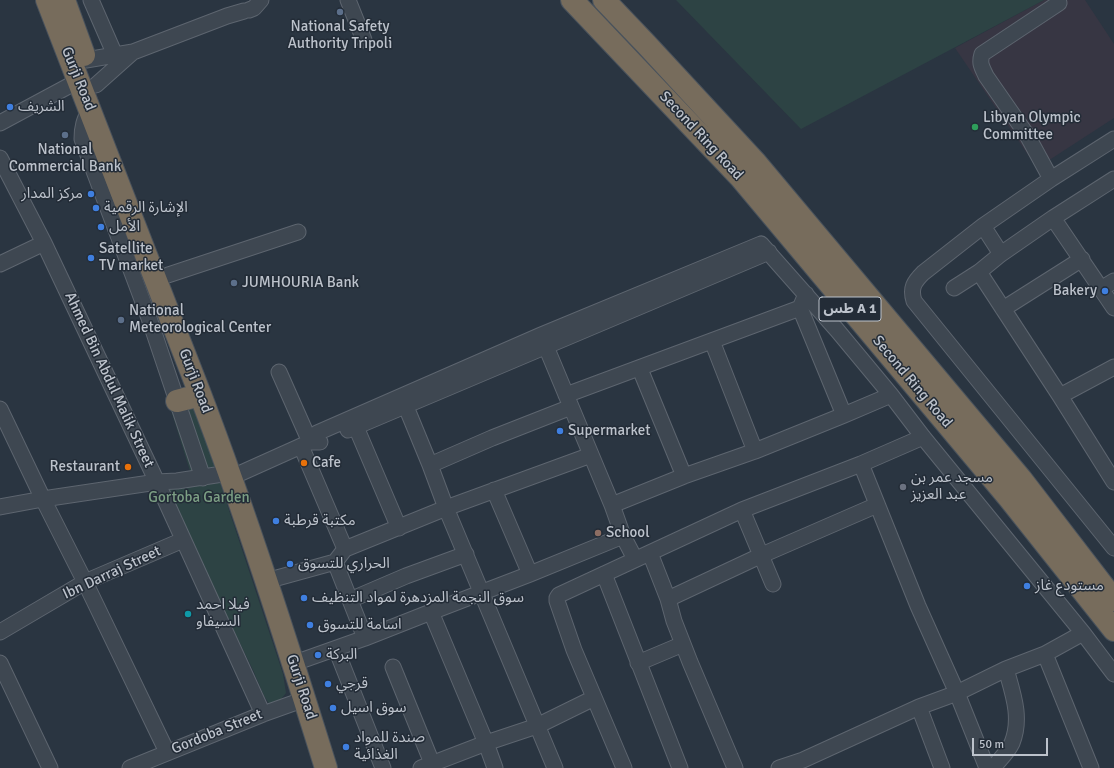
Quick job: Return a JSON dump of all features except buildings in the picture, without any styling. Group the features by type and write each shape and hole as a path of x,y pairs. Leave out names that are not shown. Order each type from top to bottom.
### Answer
{"highway":[{"name":"Gurji Road","path":"47,0 87,83 168,275 213,392 235,473 326,768"},
{"name":"Gurji Road","path":"64,0 86,60 90,109 200,395 235,473 277,578 338,768"},
{"name":"Second Ring Road","path":"572,0 741,178 1009,498 1114,630"},
{"name":"Second Ring Road","path":"604,0 761,169 1021,479 1114,600"},
{"path":"177,401 200,395"}],"street":[{"path":"92,0 115,55"},
{"path":"86,60 133,52 228,16 247,11 254,8 261,0"},
{"path":"348,0 364,40"},
{"path":"1051,179 1027,135 986,76 980,60 982,54 1059,3"},
{"path":"0,123 87,83 133,52"},
{"path":"90,109 82,128 82,139 149,318 203,478"},
{"path":"1114,139 1051,179 982,226 923,273 915,281 912,295 914,301 1114,548"},
{"name":"Ahmed Bin Abdul Malik Street","path":"0,158 44,243 157,482 263,714"},
{"path":"954,288 979,272 1001,254 1053,218 1114,179"},
{"path":"1053,218 1082,259 1108,285 1114,308"},
{"path":"982,226 1001,254"},
{"path":"168,275 298,232"},
{"path":"0,264 44,243"},
{"path":"305,444 318,433 404,401 765,248 891,394 923,437 1083,633 1114,674"},
{"path":"1003,309 1082,259"},
{"path":"979,272 1114,482"},
{"path":"806,294 800,308 844,415"},
{"path":"430,465 492,438 640,368 800,308"},
{"path":"544,341 612,505 623,536 635,559"},
{"path":"712,341 755,451"},
{"path":"1060,396 1114,367"},
{"path":"640,368 684,476"},
{"path":"279,372 345,549"},
{"path":"612,505 684,476 755,451 844,415 891,394"},
{"path":"0,507 157,482 177,482 235,473 305,444 320,442 356,427 404,401"},
{"path":"404,401 446,508 555,768"},
{"path":"0,410 167,752"},
{"path":"356,427 399,528"},
{"path":"624,768 574,650 557,598 562,593 742,510 861,464 923,437"},
{"path":"277,578 335,562 345,549 446,508 591,455"},
{"path":"861,464 918,606 957,693 987,768"},
{"path":"494,490 530,574"},
{"path":"668,599 762,555 877,505"},
{"path":"742,510 773,584"},
{"path":"303,660 365,638 623,536"},
{"name":"Ibn Darraj Street","path":"0,632 85,582 183,540"},
{"path":"650,553 668,599 683,644 735,768"},
{"path":"350,600 406,576 466,554"},
{"path":"335,562 365,638"},
{"path":"604,574 680,768"},
{"path":"431,612 495,768"},
{"path":"778,768 805,764 919,707 957,693 1006,669 1045,654 1083,633"},
{"path":"638,663 683,644"},
{"path":"336,649 383,768"},
{"path":"1045,654 1091,768"},
{"path":"0,663 50,768"},
{"path":"393,667 429,767 486,743 537,726 594,698"},
{"path":"993,768 1012,743 1017,722 1015,700 1006,669"},
{"name":"Gordoba Street","path":"130,768 263,714 305,699"},
{"path":"919,707 942,768"}],"shaded area":[{"path":"1044,0 1085,0 1114,44 1114,118 1037,168 955,48"}],"green space":[{"path":"676,0 1044,0 801,129"},
{"name":"Gortoba Garden","path":"194,404 283,674 286,693 277,704 270,705 264,696 162,476 190,471 170,407"}],"place":[{"name":"National Safety Authority Tripoli","path":"340,12"},
{"name":"الشريف","path":"10,107"},
{"name":"Libyan Olympic Committee","path":"975,127"},
{"name":"National Commercial Bank","path":"65,135"},
{"name":"مركز المدار","path":"91,194"},
{"name":"الإشارة الرقمية","path":"96,208"},
{"name":"الأمل","path":"101,227"},
{"name":"Satellite TV market","path":"91,258"},
{"name":"JUMHOURIA Bank","path":"234,283"},
{"name":"Bakery","path":"1105,291"},
{"name":"National Meteorological Center","path":"121,320"},
{"name":"Supermarket","path":"560,431"},
{"name":"Cafe","path":"304,463"},
{"name":"Restaurant","path":"128,467"},
{"name":"مسجد عمر بن عبد العزيز","path":"903,487"},
{"name":"مكتبة قرطبة","path":"276,521"},
{"name":"School","path":"598,533"},
{"name":"الحراري للتسوق","path":"290,564"},
{"name":"مستودع غاز","path":"1027,586"},
{"name":"سوق النجمة المزدهرة لمواد التنظيف","path":"304,598"},
{"name":"فيلا احمد السيفاو","path":"188,614"},
{"name":"اسامة للتسوق","path":"310,625"},
{"name":"البركة","path":"318,655"},
{"name":"قرجي","path":"328,684"},
{"name":"سوق اسيل","path":"333,708"},
{"name":"صندة للمواد الغذائية","path":"346,747"}]}
